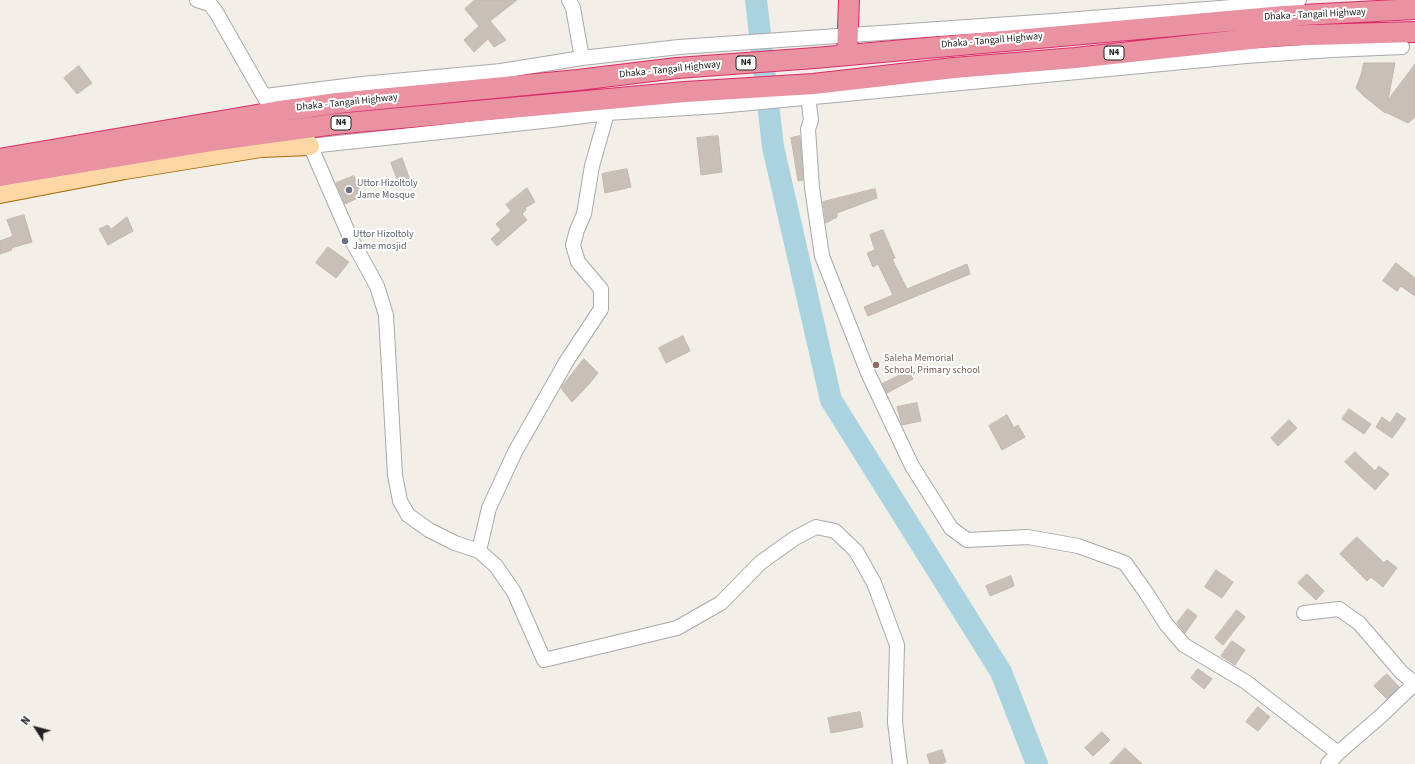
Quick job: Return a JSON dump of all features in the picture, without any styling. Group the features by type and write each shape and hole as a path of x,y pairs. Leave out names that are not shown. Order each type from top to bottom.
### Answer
{"highway":[{"path":"847,44 848,0"},
{"name":"Dhaka - Tangail Highway","path":"0,159 269,104 337,103 578,80 677,68 815,58 847,44 1050,29 1415,9"},
{"name":"N4","path":"810,90 954,68 1075,58 1278,36 1407,40"},
{"name":"Dhaka - Tangail Highway","path":"0,176 218,140 307,137 358,121 685,92 810,90"}],"main road":[{"path":"0,194 125,170 261,148 307,137"}],"street":[{"path":"197,0 210,4 216,12 269,104 362,84 501,71 582,58 678,46 784,39 847,44"},
{"path":"569,0 573,8 582,58"},
{"path":"1050,29 1299,0"},
{"path":"900,764 895,722 897,645 874,584 856,551 835,531 816,527 795,538 760,563 721,603 677,628 544,660 514,592 496,566 479,551 455,543 429,530 408,515 400,501 395,475 386,315 377,286 350,237 307,137 552,120 607,113 719,106 810,90 811,120 808,129 812,188 822,256 868,373 912,466 951,528 967,540 1028,537 1078,546 1125,563 1148,594 1166,624 1184,645 1246,682 1338,753"},
{"path":"479,551 489,508 515,452 566,362 601,309 601,289 578,262 573,245 577,230 584,214 592,166 607,113"},
{"path":"1304,614 1339,609 1359,622 1402,673 1415,683 1382,715 1338,753 1328,764"}],"building":[{"path":"475,0 517,0 490,21 506,40 494,47 488,39 474,52 464,40 479,26 465,9"},
{"path":"1364,63 1395,63 1388,100 1415,64 1415,117 1408,123 1385,113 1356,88"},
{"path":"79,66 92,83 77,94 64,78"},
{"path":"718,136 722,172 701,175 697,138"},
{"path":"800,136 803,180 798,181 791,138"},
{"path":"402,158 410,180 399,184 391,163"},
{"path":"627,169 631,187 605,193 602,174"},
{"name":"Uttor Hizoltoly Jame Mosque","path":"354,176 362,196 345,204 336,183"},
{"path":"527,188 535,202 525,208 526,210 522,214 527,220 497,246 491,239 501,230 496,224 511,211 506,205"},
{"path":"875,189 877,198 837,213 837,217 826,223 823,202"},
{"path":"24,215 32,242 11,248 12,250 0,254 0,241 13,236 7,220"},
{"path":"127,217 133,231 108,245 99,229 108,225 111,229"},
{"path":"883,230 895,258 892,259 907,289 967,264 970,274 868,316 864,307 893,295 878,264 873,267 867,253 875,250 870,235"},
{"path":"328,247 349,262 336,278 316,263"},
{"path":"1396,263 1415,278 1415,296 1401,286 1397,291 1383,281"},
{"path":"683,336 690,351 666,363 659,348"},
{"path":"584,359 598,373 572,402 561,388"},
{"path":"909,371 913,379 887,393 882,384"},
{"path":"917,403 921,421 902,425 897,407"},
{"path":"1349,409 1371,424 1364,434 1342,419"},
{"path":"1397,413 1406,419 1392,438 1376,427 1382,417 1390,423"},
{"path":"1007,415 1014,428 1018,425 1025,437 1002,450 989,426"},
{"path":"1289,420 1297,428 1278,446 1271,438"},
{"path":"1355,452 1375,471 1379,466 1389,474 1375,490 1345,462"},
{"path":"1357,537 1384,563 1387,560 1397,568 1383,587 1371,577 1367,581 1340,554"},
{"path":"1216,570 1233,582 1222,598 1205,587"},
{"path":"1307,574 1324,591 1316,600 1298,583"},
{"path":"1011,576 1014,586 990,596 986,586"},
{"path":"1188,609 1197,616 1185,633 1177,623"},
{"path":"1237,610 1245,617 1223,645 1215,638"},
{"path":"1232,641 1245,650 1235,665 1221,656"},
{"path":"1198,669 1212,679 1204,689 1191,678"},
{"path":"1387,674 1399,687 1387,699 1374,686"},
{"path":"1258,707 1270,717 1258,731 1246,722"},
{"path":"860,712 863,727 831,733 828,718"},
{"path":"1102,732 1110,740 1093,756 1085,748"},
{"path":"1125,748 1142,764 1110,764"},
{"path":"942,750 946,762 941,764 930,764 927,755"}],"waterway":[{"path":"756,0 773,147 831,400 1001,672 1037,764"}],"place":[{"name":"Uttor Hizoltoly Jame Mosque","path":"349,190"},
{"name":"Uttor Hizoltoly Jame mosjid","path":"345,241"},
{"name":"Saleha Memorial School, Primary school","path":"876,365"}]}
